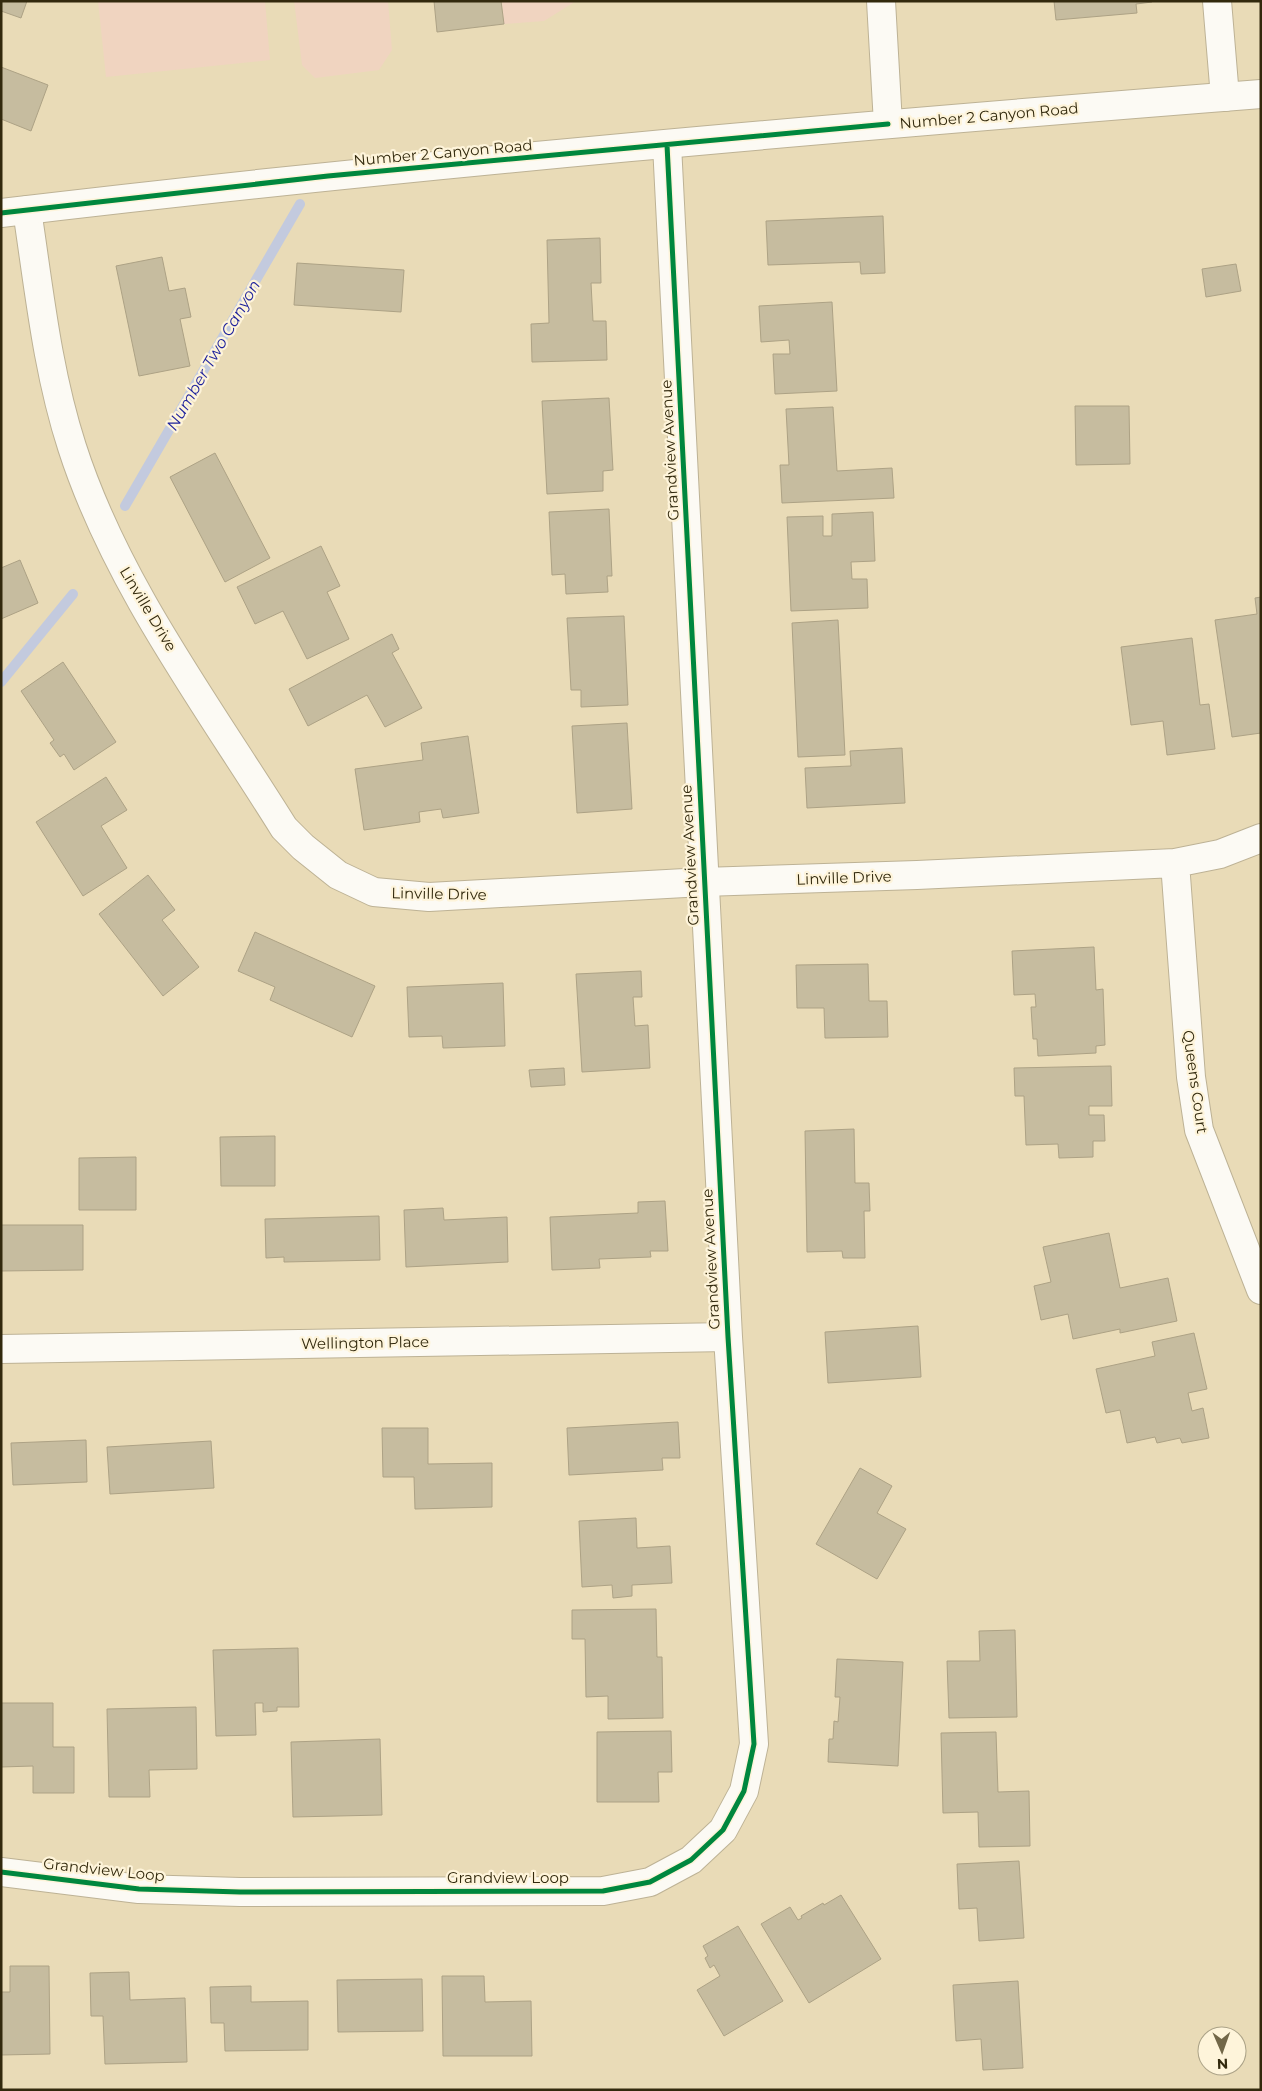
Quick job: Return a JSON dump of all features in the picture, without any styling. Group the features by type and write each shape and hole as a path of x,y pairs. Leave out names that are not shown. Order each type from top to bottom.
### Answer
{"street":[{"path":"881,1 888,124"},
{"path":"1217,1 1225,97"},
{"name":"Number 2 Canyon Road","path":"14,211 328,176 888,124 1261,94"},
{"name":"Grandview Avenue","path":"667,145 703,882 742,1563"},
{"name":"Linville Drive","path":"14,211 56,394 72,447 89,495 132,587 284,828 303,847 338,875 374,892 430,897 492,895 703,882 917,876 1175,863 1220,854 1261,838"},
{"name":"Queens Court","path":"1175,863 1191,1077 1199,1130 1261,1290"},
{"name":"Wellington Place","path":"1,1348 728,1337"},
{"name":"Grandview Loop","path":"1,1872 139,1889 240,1892 603,1891 650,1882 691,1860 723,1830 744,1791 754,1744 742,1563"}],"shaded area":[{"path":"98,1 265,1 270,60 106,77"},
{"path":"294,1 388,1 392,50 379,70 315,78 302,65"},
{"path":"502,1 576,1 544,21 504,24"}],"building":[{"path":"1,1 27,1 21,18 1,11"},
{"path":"434,1 501,1 504,24 437,32"},
{"path":"1054,1 1152,2 1136,4 1137,13 1056,20"},
{"path":"1,67 48,85 31,131 1,119"},
{"path":"883,216 885,273 861,274 860,262 768,265 766,221"},
{"path":"600,238 601,283 591,283 593,321 606,321 607,360 532,362 531,324 549,323 547,240"},
{"path":"162,257 169,291 185,288 191,317 180,319 190,366 139,376 116,266"},
{"path":"297,263 404,270 401,312 294,305"},
{"path":"1236,264 1241,291 1206,297 1202,269"},
{"path":"832,302 837,391 775,394 773,354 790,354 789,340 761,342 759,306"},
{"path":"609,398 613,470 603,471 603,491 547,494 542,401"},
{"path":"1075,406 1129,406 1130,464 1076,465"},
{"path":"833,407 837,471 892,468 894,498 782,503 780,465 789,465 786,409"},
{"path":"215,453 270,558 225,582 170,477"},
{"path":"609,509 612,576 607,576 608,592 566,594 565,574 552,575 549,512"},
{"path":"873,512 875,561 851,562 852,579 867,579 868,608 791,611 787,517 823,516 823,536 832,536 832,514"},
{"path":"321,546 340,586 327,592 349,639 307,659 283,611 255,624 237,587"},
{"path":"20,560 38,603 1,619 1,568"},
{"path":"1261,597 1261,733 1232,737 1215,620 1257,614 1255,598"},
{"path":"624,616 628,705 581,707 581,690 571,690 567,618"},
{"path":"838,620 845,755 798,757 792,623"},
{"path":"392,634 399,649 392,653 422,708 385,727 367,695 308,726 289,689"},
{"path":"1192,638 1200,705 1209,704 1215,749 1167,755 1163,721 1131,725 1121,647"},
{"path":"63,662 116,742 74,770 64,754 60,757 50,743 54,740 21,691"},
{"path":"627,723 632,809 577,813 572,726"},
{"path":"468,736 479,813 443,818 441,809 419,812 420,822 364,830 355,769 423,760 421,743"},
{"path":"902,748 905,803 807,808 805,768 851,766 850,751"},
{"path":"106,777 127,810 101,826 127,868 83,896 36,822"},
{"path":"148,875 175,910 162,920 199,967 163,996 99,914"},
{"path":"255,932 375,986 352,1037 270,1000 275,987 238,971"},
{"path":"1094,947 1096,990 1103,989 1105,1045 1096,1046 1096,1053 1038,1056 1037,1039 1033,1039 1031,1007 1036,1007 1035,994 1014,995 1012,951"},
{"path":"868,964 869,1001 887,1001 888,1037 825,1038 824,1008 797,1008 796,965"},
{"path":"641,971 642,997 633,997 635,1026 648,1025 650,1068 582,1072 576,974"},
{"path":"503,983 505,1046 443,1048 442,1036 409,1037 407,987"},
{"path":"1111,1066 1112,1106 1089,1106 1089,1115 1104,1115 1105,1141 1093,1141 1093,1157 1059,1158 1058,1144 1026,1145 1024,1096 1015,1096 1014,1068"},
{"path":"564,1068 565,1085 531,1087 529,1070"},
{"path":"854,1129 855,1183 869,1183 870,1211 864,1211 865,1258 843,1258 842,1251 807,1252 805,1131"},
{"path":"275,1136 275,1186 221,1186 220,1137"},
{"path":"136,1157 136,1210 79,1210 79,1158"},
{"path":"665,1201 668,1251 650,1251 651,1257 599,1259 600,1268 552,1270 550,1217 638,1213 638,1202"},
{"path":"443,1208 444,1220 507,1217 508,1262 406,1267 404,1210"},
{"path":"379,1216 380,1260 284,1262 284,1257 266,1258 265,1219"},
{"path":"1,1225 83,1225 83,1270 1,1271"},
{"path":"1109,1233 1120,1288 1168,1278 1177,1321 1120,1333 1120,1329 1073,1339 1068,1314 1041,1320 1034,1286 1051,1282 1043,1247"},
{"path":"918,1326 921,1377 828,1383 825,1332"},
{"path":"1194,1333 1207,1389 1188,1393 1192,1411 1203,1408 1209,1438 1182,1443 1180,1438 1157,1443 1155,1437 1127,1443 1120,1410 1106,1413 1096,1369 1155,1356 1152,1342"},
{"path":"678,1422 680,1458 662,1458 663,1470 569,1475 567,1428"},
{"path":"382,1428 428,1428 428,1464 492,1463 492,1507 415,1509 414,1477 383,1477"},
{"path":"86,1440 87,1482 13,1485 11,1443"},
{"path":"211,1441 214,1488 110,1494 107,1447"},
{"path":"860,1468 892,1486 877,1513 906,1529 877,1579 816,1544"},
{"path":"636,1518 637,1548 670,1546 672,1583 632,1585 632,1596 613,1598 612,1585 582,1587 579,1521"},
{"path":"656,1609 657,1657 662,1657 663,1718 608,1719 608,1696 586,1697 585,1639 572,1639 572,1610"},
{"path":"1015,1630 1017,1717 949,1718 947,1661 980,1661 979,1631"},
{"path":"298,1648 299,1707 277,1707 277,1711 263,1712 263,1703 255,1703 256,1735 216,1736 213,1650"},
{"path":"837,1659 903,1662 898,1766 828,1762 829,1739 833,1739 834,1721 838,1722 840,1697 835,1697"},
{"path":"1,1703 53,1703 53,1747 74,1747 74,1793 33,1793 33,1766 1,1767"},
{"path":"196,1707 197,1769 149,1770 150,1797 109,1797 107,1709"},
{"path":"671,1731 672,1772 658,1772 659,1802 597,1802 597,1732"},
{"path":"996,1732 998,1792 1029,1791 1030,1846 979,1847 978,1812 943,1813 941,1733"},
{"path":"380,1739 382,1815 293,1817 291,1742"},
{"path":"1019,1861 1024,1938 979,1941 977,1908 959,1909 957,1864"},
{"path":"841,1895 881,1959 809,2003 761,1924 790,1907 798,1920 802,1918 801,1916 823,1903 824,1905"},
{"path":"738,1926 783,2001 724,2036 697,1990 720,1976 714,1965 710,1968 705,1958 708,1956 703,1946"},
{"path":"10,1966 49,1966 50,2054 1,2055 1,1992 10,1992"},
{"path":"129,1972 130,2000 185,1998 187,2062 105,2064 103,2016 91,2016 90,1973"},
{"path":"442,1976 484,1976 485,2002 531,2001 532,2056 443,2056"},
{"path":"422,1979 423,2031 338,2032 337,1980"},
{"path":"1018,1981 1023,2068 983,2070 981,2039 956,2041 953,1985"},
{"path":"251,1986 251,2002 308,2001 308,2050 225,2051 224,2023 211,2023 210,1987"}],"waterway":[{"name":"Number Two Canyon","path":"125,506 300,204"},
{"name":"Number Two Canyon","path":"1,682 73,594"}],"cycle path":[{"path":"1,213 328,176 888,124"},
{"path":"1,1872 139,1889 240,1892 603,1891 650,1882 691,1860 723,1830 744,1791 754,1744 728,1337 667,145"}]}
